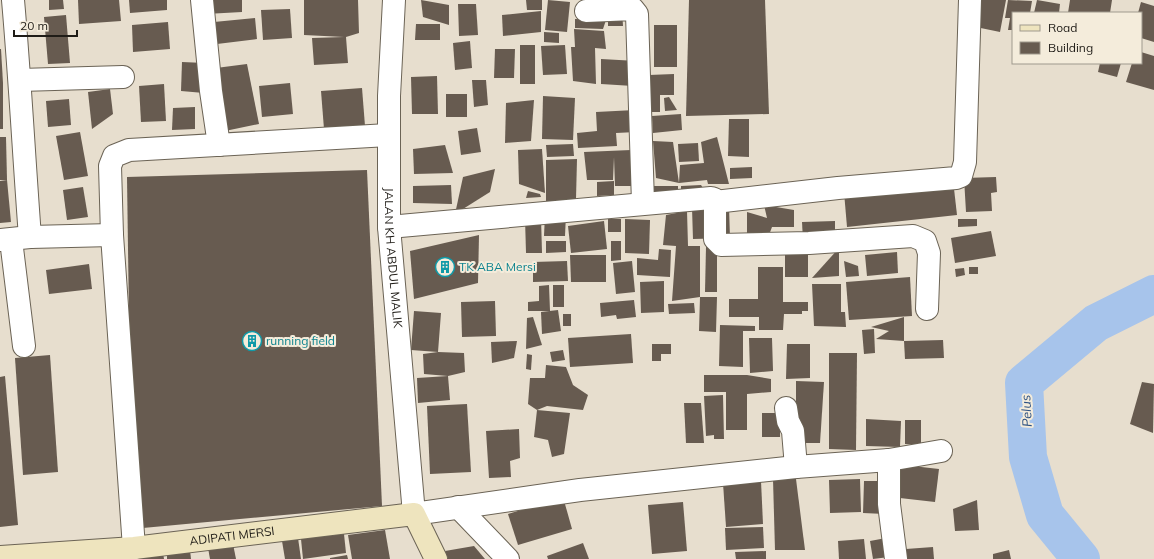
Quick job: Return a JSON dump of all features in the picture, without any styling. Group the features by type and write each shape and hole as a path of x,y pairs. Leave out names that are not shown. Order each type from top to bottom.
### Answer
{"street":[{"path":"13,0 20,80 21,130 14,239 24,346"},
{"path":"202,0 211,91 219,145"},
{"name":"JALAN KH ABDUL MALIK","path":"394,0 375,136 389,227 408,515"},
{"path":"715,202 956,178 961,176 965,162 970,0"},
{"path":"586,11 632,9 637,14 643,203"},
{"path":"20,80 123,77"},
{"path":"134,548 112,235 110,166 114,156 129,150 375,136"},
{"path":"389,227 709,197 714,199 715,202 715,237 721,245 817,243 913,236 925,241 929,252 930,263 927,309"},
{"path":"14,239 112,235"},
{"path":"786,408 786,415 793,431 796,467"},
{"path":"436,559 408,515 580,490 796,467 889,460 941,451"},
{"path":"889,460 889,504 896,559"},
{"path":"458,507 508,559"},
{"name":"ADIPATI MERSI","path":"0,557 134,548 408,515"}],"building":[{"path":"49,0 63,0 64,9 49,10"},
{"path":"78,0 119,0 121,21 79,24"},
{"path":"129,0 167,0 167,10 130,13"},
{"path":"205,0 242,0 242,12 206,14"},
{"path":"304,0 358,0 359,33 346,37 348,63 314,65 312,38 344,37 304,35"},
{"path":"421,0 449,5 449,25 423,17"},
{"path":"526,0 542,0 542,10 527,10"},
{"path":"548,0 570,2 567,32 545,30"},
{"path":"689,0 765,0 769,114 686,116"},
{"path":"976,0 1006,0 1000,32 971,26"},
{"path":"1008,0 1032,1 1030,12 1012,12 1012,30 1008,30 1010,18 1005,18"},
{"path":"1037,0 1060,4 1059,12 1034,12"},
{"path":"1070,0 1112,0 1110,12 1068,12"},
{"path":"1141,2 1154,6 1154,42 1142,38 1142,12 1138,12"},
{"path":"458,4 476,4 478,35 459,36"},
{"path":"290,9 292,38 263,40 261,10"},
{"path":"541,11 541,32 503,36 502,15"},
{"path":"622,11 623,26 608,26 608,12"},
{"path":"66,15 70,63 48,64 44,17"},
{"path":"255,18 257,39 217,44 214,22"},
{"path":"575,19 606,20 603,29 575,28"},
{"path":"168,22 170,49 133,52 132,25"},
{"path":"416,24 440,24 440,40 415,40"},
{"path":"654,25 677,25 677,67 654,67"},
{"path":"574,29 604,31 606,49 595,48 596,84 573,81 571,47 575,47"},
{"path":"544,32 559,33 559,43 544,42"},
{"path":"470,41 472,68 455,70 453,43"},
{"path":"520,45 535,45 535,84 520,84"},
{"path":"565,45 567,74 543,75 541,46"},
{"path":"0,49 3,83 3,129 0,129"},
{"path":"495,49 515,49 514,78 494,78"},
{"path":"1142,52 1154,56 1154,90 1126,82 1132,64 1142,64"},
{"path":"601,59 637,61 633,86 601,84"},
{"path":"182,62 205,63 204,93 181,91"},
{"path":"247,64 259,124 225,131 216,68"},
{"path":"1100,64 1121,64 1117,77 1098,72"},
{"path":"674,74 674,95 660,95 660,112 650,112 649,75"},
{"path":"437,76 438,114 412,114 411,77"},
{"path":"472,80 486,80 488,105 474,107"},
{"path":"290,83 293,114 262,117 259,86"},
{"path":"164,84 166,121 141,122 139,86"},
{"path":"362,88 365,126 324,129 321,91"},
{"path":"110,89 113,114 92,129 88,92"},
{"path":"446,94 467,94 467,117 446,117"},
{"path":"543,96 575,98 573,140 542,139"},
{"path":"669,97 677,110 665,111 664,98"},
{"path":"69,99 71,125 48,127 46,101"},
{"path":"534,100 531,141 505,143 506,103"},
{"path":"195,107 195,129 172,130 173,108"},
{"path":"635,110 636,132 616,133 617,146 578,148 577,133 597,131 596,112"},
{"path":"681,114 682,130 653,133 652,116"},
{"path":"729,119 749,119 749,157 728,156"},
{"path":"477,128 481,152 461,155 458,131"},
{"path":"80,132 88,176 64,180 56,136"},
{"path":"0,137 6,137 7,180 0,180"},
{"path":"717,137 729,184 708,184 707,180 679,183 680,165 704,163 701,142"},
{"path":"653,141 673,142 679,183 656,178"},
{"path":"698,143 699,161 679,162 678,144"},
{"path":"573,144 574,156 547,157 546,145"},
{"path":"445,145 453,173 414,174 413,149"},
{"path":"542,149 545,193 519,184 518,150"},
{"path":"631,150 633,186 615,186 614,157 613,180 587,180 584,152"},
{"path":"577,159 576,199 546,202 546,160"},
{"path":"752,167 752,178 730,179 730,168"},
{"path":"495,169 490,192 455,214 463,177"},
{"name":"running field","path":"367,170 382,506 132,529 127,177"},
{"path":"996,177 997,192 991,193 992,211 966,212 964,178"},
{"path":"7,180 11,222 0,223 0,181"},
{"path":"953,180 957,215 847,227 844,192"},
{"path":"614,181 614,195 597,196 597,182"},
{"path":"451,185 452,204 413,203 413,186"},
{"path":"701,185 703,188 681,195 681,186"},
{"path":"654,186 678,186 678,194 654,193"},
{"path":"83,187 88,217 67,220 63,190"},
{"path":"528,191 540,194 541,197 526,198"},
{"path":"764,205 794,210 794,227 772,227 769,235 747,237 747,212 767,218"},
{"path":"729,207 730,238 693,239 692,208"},
{"path":"687,211 688,246 700,246 700,297 672,301 676,246 663,245 666,215"},
{"path":"545,214 566,214 565,236 544,236"},
{"path":"541,217 542,253 526,253 525,218"},
{"path":"608,219 621,219 621,232 608,232"},
{"path":"625,219 650,220 649,254 625,253"},
{"path":"958,219 977,219 977,226 958,227"},
{"path":"604,221 607,249 571,253 568,226"},
{"path":"835,221 835,239 803,240 802,222"},
{"path":"991,231 996,256 955,263 951,238"},
{"name":"TK ABA Mersi","path":"479,235 478,283 414,299 410,251"},
{"path":"546,241 566,241 566,252 546,253"},
{"path":"611,241 621,241 621,260 611,261"},
{"path":"706,247 717,247 717,292 705,292"},
{"path":"839,248 839,276 812,278"},
{"path":"659,249 671,250 670,277 637,275 637,258 658,260"},
{"path":"785,250 808,250 808,277 785,277"},
{"path":"897,252 898,273 867,276 865,255"},
{"path":"570,255 606,255 606,282 571,282"},
{"path":"567,261 568,281 533,282 533,262"},
{"path":"632,261 635,292 616,294 613,263"},
{"path":"844,261 858,266 859,276 846,277"},
{"path":"89,264 92,289 49,294 46,270"},
{"path":"758,267 783,267 783,302 808,302 808,311 802,311 802,314 784,314 783,330 759,330 759,317 729,317 729,299 758,299"},
{"path":"969,267 978,267 978,274 969,274"},
{"path":"964,268 965,275 956,277 955,269"},
{"path":"910,277 912,316 849,320 846,282"},
{"path":"664,281 664,312 641,313 640,282"},
{"path":"812,284 841,284 841,312 845,312 846,327 814,326"},
{"path":"549,285 550,311 528,311 528,302 539,301 539,286"},
{"path":"553,285 564,285 564,307 553,307"},
{"path":"700,297 717,297 716,332 699,331"},
{"path":"634,300 636,317 617,319 616,315 601,317 600,303"},
{"path":"495,301 496,336 462,337 461,302"},
{"path":"694,303 695,313 669,314 668,304"},
{"path":"558,310 561,331 542,334 541,312"},
{"path":"414,311 441,313 438,352 411,350"},
{"path":"563,314 571,314 571,326 563,326"},
{"path":"533,317 542,345 526,349 527,318"},
{"path":"904,317 904,341 876,339 889,331 871,327"},
{"path":"720,325 755,326 755,331 743,331 743,367 719,366"},
{"path":"874,329 875,353 864,354 862,330"},
{"path":"631,334 633,363 570,367 568,338"},
{"path":"749,338 772,338 773,371 750,373"},
{"path":"943,340 944,358 905,359 904,341"},
{"path":"517,341 514,358 492,363 491,342"},
{"path":"652,344 671,344 671,354 661,354 661,361 652,361"},
{"path":"787,344 810,344 810,378 786,379"},
{"path":"563,350 565,360 552,362 550,352"},
{"path":"438,352 464,353 465,372 448,376 424,374 423,354"},
{"path":"829,353 857,353 856,450 829,449"},
{"path":"527,354 532,355 531,370 526,369"},
{"path":"50,355 58,472 23,475 15,358"},
{"path":"546,365 566,367 573,385 588,395 583,410 547,406 537,410 528,404 530,378 545,378"},
{"path":"704,375 747,375 771,379 771,392 747,394 747,430 726,430 726,392 704,392"},
{"path":"5,376 18,525 0,527 0,377"},
{"path":"448,376 450,400 418,403 417,378"},
{"path":"796,381 824,382 820,443 796,443"},
{"path":"1142,382 1154,384 1153,433 1130,424"},
{"path":"723,395 724,439 714,439 714,435 706,436 704,396"},
{"path":"684,403 701,403 704,443 686,443"},
{"path":"467,404 471,472 430,474 427,406"},
{"path":"537,410 570,413 564,454 552,457 548,440 534,437"},
{"path":"762,413 780,413 780,437 762,437"},
{"path":"866,419 901,421 900,447 866,446"},
{"path":"905,420 921,420 921,445 905,444"},
{"path":"519,429 520,458 510,461 511,477 489,478 486,431"},
{"path":"895,464 939,469 935,502 891,497"},
{"path":"773,479 796,479 805,550 775,550"},
{"path":"860,479 861,512 830,513 829,480"},
{"path":"761,481 763,524 726,527 723,483"},
{"path":"864,481 885,481 885,514 863,513"},
{"path":"563,497 572,529 518,545 508,514"},
{"path":"977,500 979,530 955,531 953,509"},
{"path":"683,502 687,551 652,554 648,505"},
{"path":"763,527 764,548 726,550 725,528"},
{"path":"385,530 390,559 352,559 348,535"},
{"path":"344,534 346,553 303,559 301,539"},
{"path":"298,538 301,559 285,559 282,541"},
{"path":"886,538 889,557 873,559 870,541"},
{"path":"864,539 866,559 839,559 838,541"},
{"path":"583,543 589,559 548,559 547,556"},
{"path":"233,544 236,559 210,559 208,548"},
{"path":"474,546 485,559 448,559 445,551"},
{"path":"933,547 934,559 907,559 906,549"},
{"path":"190,550 191,559 167,559 167,552"},
{"path":"1009,550 1011,559 993,559 993,554"},
{"path":"766,551 766,559 736,559 735,552"},
{"path":"163,553 164,559 134,559"},
{"path":"347,555 348,559 330,559 330,558"}],"waterway":[{"name":"Pelus","path":"1081,559 1045,515 1028,457 1024,383 1096,323 1154,294"}],"place":[{"name":"TK ABA Mersi","path":"445,267"},
{"name":"running field","path":"252,341"}]}
